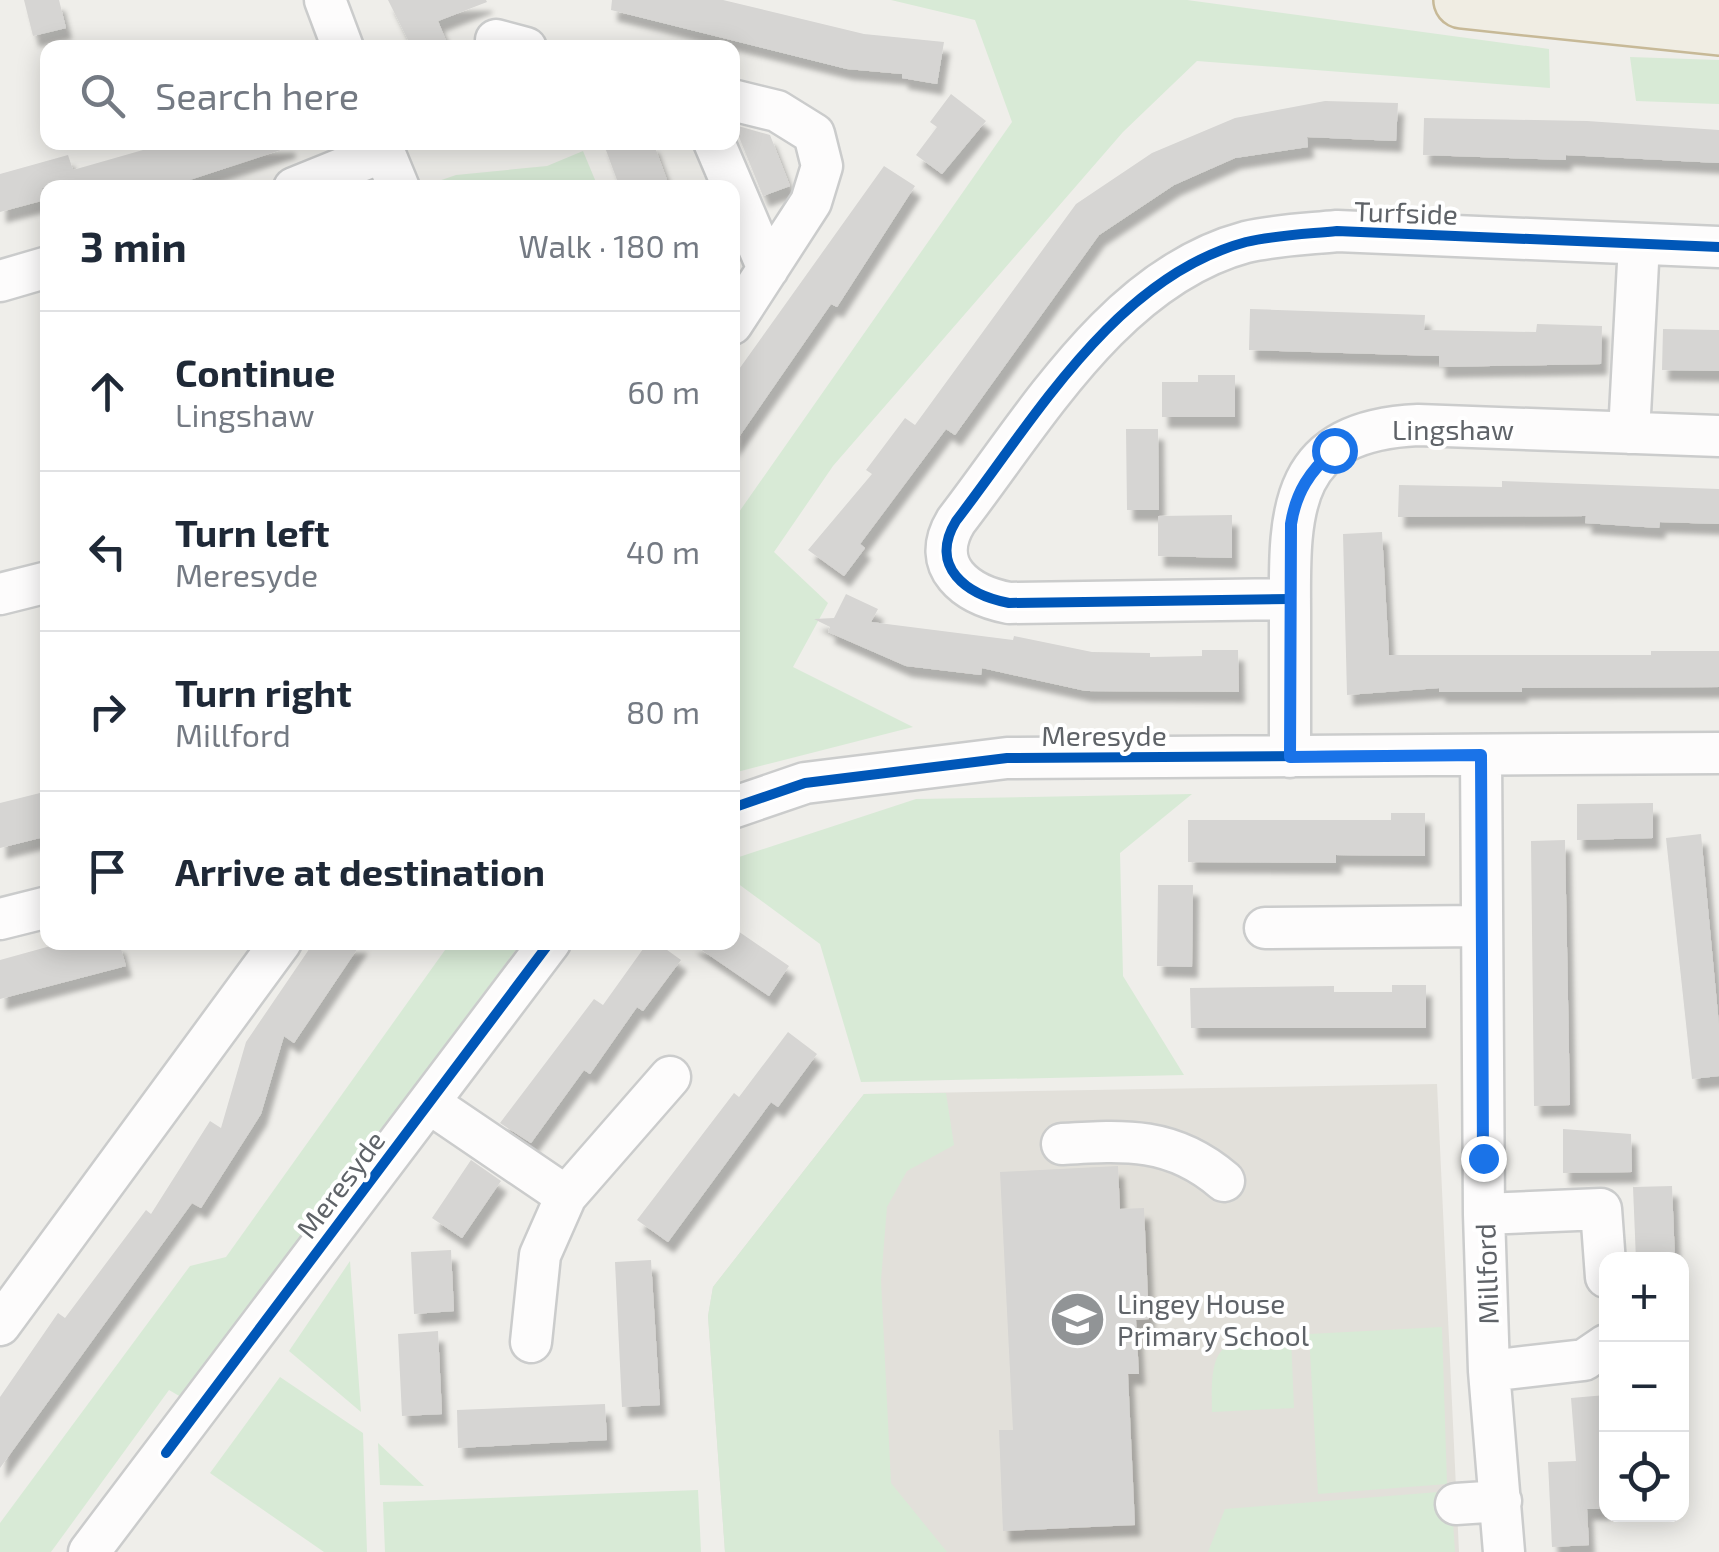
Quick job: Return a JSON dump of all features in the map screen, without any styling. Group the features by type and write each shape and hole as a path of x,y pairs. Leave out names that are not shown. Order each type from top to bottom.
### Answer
{"highway":[{"path":"1462,0 1719,27"}],"street":[{"path":"325,0 340,40"},
{"path":"740,102 777,111 814,134 822,166 811,202 740,312"},
{"path":"717,150 730,180"},
{"path":"322,180 387,161"},
{"path":"740,203 768,269"},
{"name":"Turfside","path":"1290,599 1010,603 970,591 947,565 945,548 956,521 1098,338 1152,288 1217,252 1283,235 1338,231 1719,247"},
{"path":"1628,433 1639,244"},
{"path":"0,281 40,269"},
{"name":"Lingshaw","path":"1290,757 1294,505 1320,463 1352,438 1372,430 1418,425 1719,436"},
{"path":"0,594 40,584"},
{"name":"Meresyde","path":"740,805 805,783 1006,758 1719,753"},
{"name":"Millford","path":"1481,755 1484,1214 1489,1372 1504,1552"},
{"path":"0,919 40,910"},
{"path":"1266,928 1481,926"},
{"path":"0,1324 275,950"},
{"name":"Meresyde","path":"89,1552 544,950"},
{"path":"531,1342 540,1255 566,1196 670,1077"},
{"path":"429,1103 566,1196"},
{"path":"1062,1144 1163,1145 1200,1160 1224,1181"},
{"path":"1484,1214 1602,1209 1605,1252"},
{"path":"1489,1372 1584,1360 1599,1350"},
{"path":"1456,1504 1500,1500"}],"shaded area":[{"name":"Lingey House Primary School","path":"1437,1084 1459,1552 725,1552 708,1316 713,1287 864,1094"}],"green space":[{"path":"891,0 1187,0 1549,49 1550,88 1197,61 1123,132 833,466 774,552 828,603 793,667 913,727 740,771 740,511 1012,122 975,20"},
{"path":"1630,57 1719,60 1719,104 1636,101"},
{"path":"583,151 595,180 442,180 456,175 547,166"},
{"path":"1192,794 1120,853 1123,976 1184,1075 861,1082 820,944 740,885 740,857 916,799"},
{"path":"445,950 516,950 181,1397 169,1390 51,1552 0,1552 0,1523 190,1266 226,1257"},
{"path":"946,1093 954,1145 907,1171 887,1207 881,1280 891,1483 947,1552 725,1552 708,1316 713,1287 864,1094"},
{"path":"350,1261 361,1412 289,1351"},
{"path":"1442,1327 1447,1484 1318,1494 1309,1334"},
{"path":"1291,1336 1294,1408 1212,1412 1214,1369 1225,1348 1249,1339"},
{"path":"280,1377 363,1433 367,1552 324,1552 210,1473"},
{"path":"378,1443 424,1486 380,1485"},
{"path":"698,1490 701,1552 385,1552 383,1502"},
{"path":"1451,1491 1455,1552 1208,1552 1225,1509"}],"building":[{"path":"24,0 59,0 66,28 33,36"},
{"path":"388,0 487,2 438,21 446,40 408,40"},
{"path":"612,0 723,0 864,34 944,42 937,84 902,78 902,74 847,69 611,10"},
{"path":"951,94 986,121 942,174 916,155 937,127 930,122"},
{"path":"1325,101 1398,103 1396,141 1307,137 1308,147 1235,158 1174,185 1099,235 955,435 946,429 860,544 865,548 844,576 808,550 872,474 866,470 905,418 915,425 1076,204 1152,153 1235,118"},
{"path":"1424,118 1587,121 1719,130 1719,163 1566,155 1566,160 1423,155"},
{"path":"740,127 770,135 790,186 763,196 740,139"},
{"path":"143,150 281,150 189,180 40,180 40,201 0,212 0,174 68,155 73,170"},
{"path":"606,150 656,150 667,180 617,180"},
{"path":"884,166 915,186 837,307 831,304 740,435 740,368"},
{"path":"1250,309 1425,315 1424,330 1536,332 1537,324 1602,326 1601,364 1439,367 1439,356 1249,350"},
{"path":"1663,329 1719,330 1719,371 1662,370"},
{"path":"1198,375 1235,375 1235,417 1162,417 1162,382 1198,382"},
{"path":"1126,429 1158,429 1159,510 1127,510"},
{"path":"1502,481 1719,489 1719,524 1660,522 1659,528 1585,523 1586,516 1398,517 1399,485 1502,487"},
{"path":"1232,515 1232,558 1158,556 1158,516"},
{"path":"1382,532 1389,655 1651,655 1651,651 1719,651 1719,687 1522,688 1522,692 1439,692 1439,688 1347,695 1343,534"},
{"path":"846,594 878,609 871,622 1013,640 1014,636 1092,652 1150,653 1150,657 1202,656 1202,650 1238,650 1239,692 1086,691 982,668 981,675 906,666 828,632 830,627 814,619 834,618"},
{"path":"40,793 40,838 0,848 0,803"},
{"path":"1653,803 1653,838 1577,840 1577,804"},
{"path":"1391,813 1425,813 1425,856 1336,855 1336,863 1188,862 1188,820 1391,820"},
{"path":"1701,834 1719,1025 1719,1076 1692,1079 1666,838"},
{"path":"1565,840 1570,1105 1534,1106 1531,841"},
{"path":"1158,885 1193,885 1192,967 1157,966"},
{"path":"740,932 789,966 769,996 702,950 740,950"},
{"path":"40,949 121,950 126,966 0,999 0,960"},
{"path":"309,950 357,950 294,1043 284,1036 261,1114 201,1208 192,1203 0,1468 0,1397 58,1313 65,1318 146,1210 151,1214 210,1121 221,1128 246,1042"},
{"path":"642,950 667,950 681,960 643,1011 637,1007 590,1074 584,1070 531,1143 500,1123 594,999 603,1005"},
{"path":"1392,985 1426,985 1426,1028 1191,1028 1190,988 1334,986 1334,992 1392,992"},
{"path":"788,1032 817,1054 778,1107 771,1102 668,1242 637,1220 734,1093 739,1097"},
{"path":"1563,1129 1631,1134 1632,1172 1563,1173"},
{"path":"471,1160 501,1181 462,1238 432,1218"},
{"path":"1118,1166 1120,1209 1144,1208 1149,1319 1136,1320 1139,1374 1128,1374 1135,1525 1003,1531 999,1430 1013,1430 1000,1172"},
{"path":"1672,1186 1675,1252 1636,1252 1633,1187"},
{"path":"451,1250 454,1311 414,1314 411,1252"},
{"path":"651,1260 660,1405 622,1407 615,1262"},
{"path":"438,1331 442,1414 402,1416 398,1334"},
{"path":"1599,1396 1599,1509 1587,1509 1589,1545 1552,1547 1548,1462 1576,1461 1571,1398"},
{"path":"605,1404 607,1440 458,1448 457,1410"}],"cycle path":[{"path":"1290,599 1009,603 979,593 956,576 949,565 949,537 956,521 1047,398 1117,319 1156,286 1199,260 1246,242 1337,231 1719,247"},
{"path":"740,805 805,783 1007,758 1481,755"},
{"path":"166,1453 544,950"}],"place":[{"name":"Lingey House Primary School","path":"1078,1319"}],"route":[{"path":"1334,450 1307,478 1294,505 1291,524 1290,757 1481,755 1483,1158"}]}
